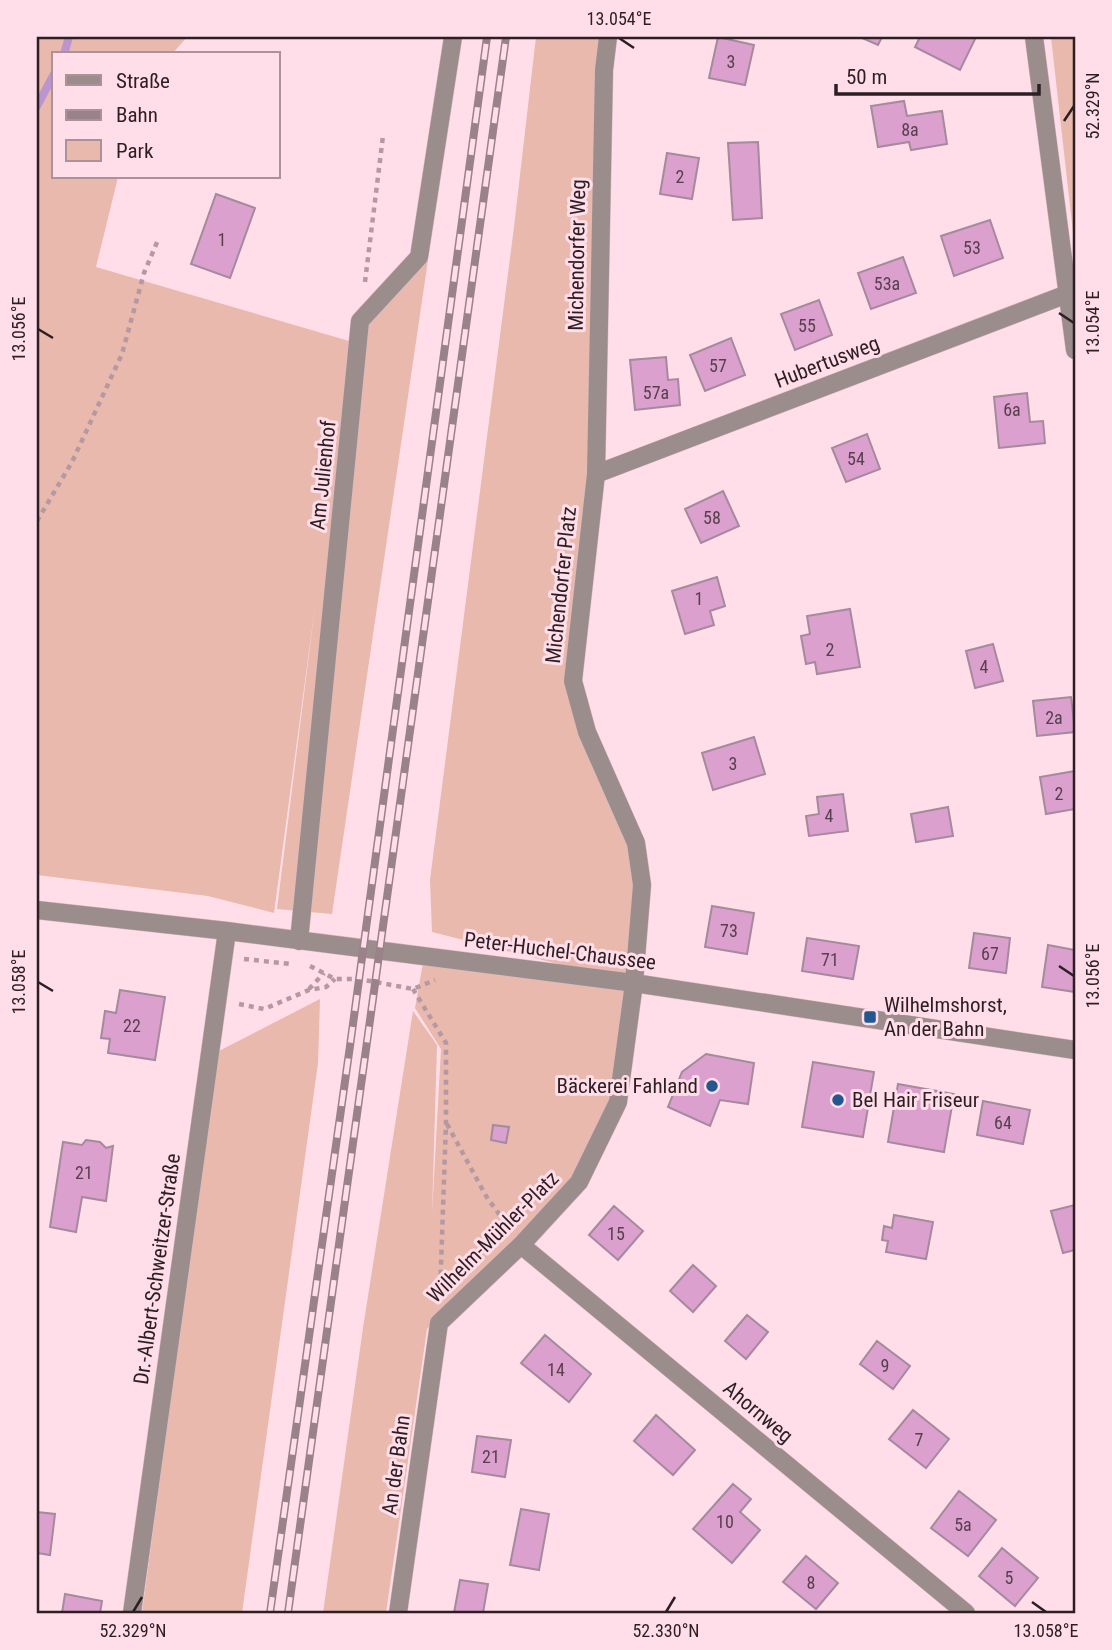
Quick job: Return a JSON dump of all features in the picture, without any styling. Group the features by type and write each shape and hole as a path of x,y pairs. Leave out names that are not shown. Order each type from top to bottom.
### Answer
{"street":[{"path":"360,321 419,257 453,37"},
{"name":"Michendorfer Weg","path":"596,474 604,70 608,37"},
{"path":"1034,37 1071,293 1075,350"},
{"name":"Hubertusweg","path":"596,474 1071,293"},
{"name":"Am Julienhof","path":"299,941 360,321"},
{"name":"Michendorfer Platz","path":"596,474 573,681 587,732 636,843 642,885 634,983"},
{"name":"Peter-Huchel-Chaussee","path":"37,910 227,931 634,983 1075,1050"},
{"name":"Dr.-Albert-Schweitzer-Straße","path":"132,1613 227,931"},
{"name":"Wilhelm-Mühler-Platz","path":"439,1324 521,1245 579,1182 618,1102 634,983"},
{"name":"Ahornweg","path":"521,1245 966,1613"},
{"name":"An der Bahn","path":"398,1613 439,1324"}],"path":[{"path":"360,321 383,136"},
{"path":"37,521 72,462 122,354 144,273 158,240"},
{"path":"223,962 234,958 312,967 335,979 359,979 413,989 444,976 466,962"},
{"path":"309,990 324,973"},
{"path":"218,997 264,1009 309,990 326,986 335,979"},
{"path":"413,989 446,1043 439,1324"},
{"path":"446,1123 486,1196 521,1245"}],"green space":[{"path":"37,37 187,37 174,52 52,52 52,178 118,178 96,267 349,341 428,260 332,914 277,909 316,599 274,913 208,896 37,875"},
{"path":"536,37 608,37 596,474 573,681 642,885 634,983 432,932 430,880"},
{"path":"1051,37 1075,37 1075,250"},
{"path":"423,963 625,989 611,1099 571,1180 427,1329 386,1613 323,1613 363,1328 413,1011 437,1045 432,1214 441,1049 415,1008"},
{"path":"320,999 318,1063 242,1613 142,1613 217,1052"}],"building":[{"path":"718,37 754,45 745,85 709,78"},
{"path":"860,37 882,37 878,45"},
{"path":"920,37 976,37 960,70 915,47"},
{"path":"904,101 907,116 942,111 947,144 911,150 909,142 878,147 871,106"},
{"path":"758,142 762,218 733,220 728,143"},
{"path":"667,153 699,158 692,199 660,194"},
{"path":"216,194 255,208 230,278 191,264"},
{"path":"990,220 1003,258 954,276 941,236"},
{"path":"903,257 916,293 871,309 858,273"},
{"path":"819,300 832,335 795,350 781,314"},
{"path":"731,338 745,375 705,391 690,355"},
{"path":"666,357 668,380 678,379 680,405 635,410 630,360"},
{"path":"1027,393 1030,422 1043,421 1045,443 999,448 994,397"},
{"path":"867,434 880,469 846,482 832,448"},
{"path":"723,491 739,526 701,543 685,509"},
{"path":"717,577 725,606 710,611 714,625 685,634 672,591"},
{"path":"850,609 860,667 817,674 815,662 806,664 801,636 810,634 807,616"},
{"path":"993,644 1003,681 975,688 966,651"},
{"path":"1071,697 1075,732 1037,736 1033,701"},
{"path":"754,737 765,774 713,790 702,753"},
{"path":"1075,771 1075,809 1046,814 1040,777"},
{"path":"843,794 848,831 809,836 806,816 819,814 817,797"},
{"path":"948,807 953,836 916,842 911,814"},
{"path":"712,906 754,913 747,954 705,947"},
{"path":"974,933 1010,938 1006,973 969,968"},
{"path":"807,938 859,946 853,979 802,971"},
{"path":"1048,945 1075,950 1075,992 1042,987"},
{"path":"120,990 165,997 155,1060 108,1053 110,1039 101,1038 105,1011 116,1013"},
{"path":"706,1054 754,1063 748,1104 720,1100 710,1126 668,1107 682,1072"},
{"name":"Bel Hair Friseur","path":"813,1062 874,1072 863,1137 802,1127"},
{"path":"898,1084 954,1094 944,1152 888,1142"},
{"path":"983,1101 1030,1110 1023,1144 977,1135"},
{"path":"493,1125 509,1127 506,1143 491,1140"},
{"path":"86,1140 100,1142 106,1148 113,1146 106,1201 82,1197 76,1232 50,1227 63,1142 82,1145"},
{"path":"1075,1205 1075,1250 1063,1253 1051,1211"},
{"path":"614,1206 643,1231 618,1260 589,1235"},
{"path":"894,1215 933,1222 926,1259 886,1252 888,1241 882,1240 884,1226 892,1228"},
{"path":"693,1265 716,1286 693,1312 670,1291"},
{"path":"747,1315 768,1332 746,1359 725,1341"},
{"path":"545,1335 591,1374 569,1402 521,1363"},
{"path":"877,1341 910,1366 893,1389 860,1364"},
{"path":"913,1410 949,1439 926,1468 889,1439"},
{"path":"656,1415 695,1450 673,1475 634,1441"},
{"path":"477,1436 511,1440 505,1477 472,1472"},
{"path":"733,1484 751,1499 740,1512 760,1530 732,1563 693,1529"},
{"path":"959,1491 996,1520 968,1556 931,1528"},
{"path":"521,1509 549,1514 539,1570 510,1565"},
{"path":"37,1512 55,1514 50,1555 37,1553"},
{"path":"1002,1548 1038,1578 1015,1606 979,1576"},
{"path":"806,1556 838,1583 816,1609 783,1582"},
{"path":"460,1580 488,1584 483,1613 454,1613"},
{"path":"65,1594 102,1601 100,1613 62,1613"}],"waterway":[{"path":"65,52 69,37"},
{"path":"37,106 52,78"}],"railway":[{"path":"270,1613 487,37"},
{"path":"288,1613 506,37"}],"place":[{"name":"Wilhelmshorst, An der Bahn","path":"870,1017"},
{"name":"Bäckerei Fahland","path":"712,1086"},
{"name":"Bel Hair Friseur","path":"838,1100"}]}
